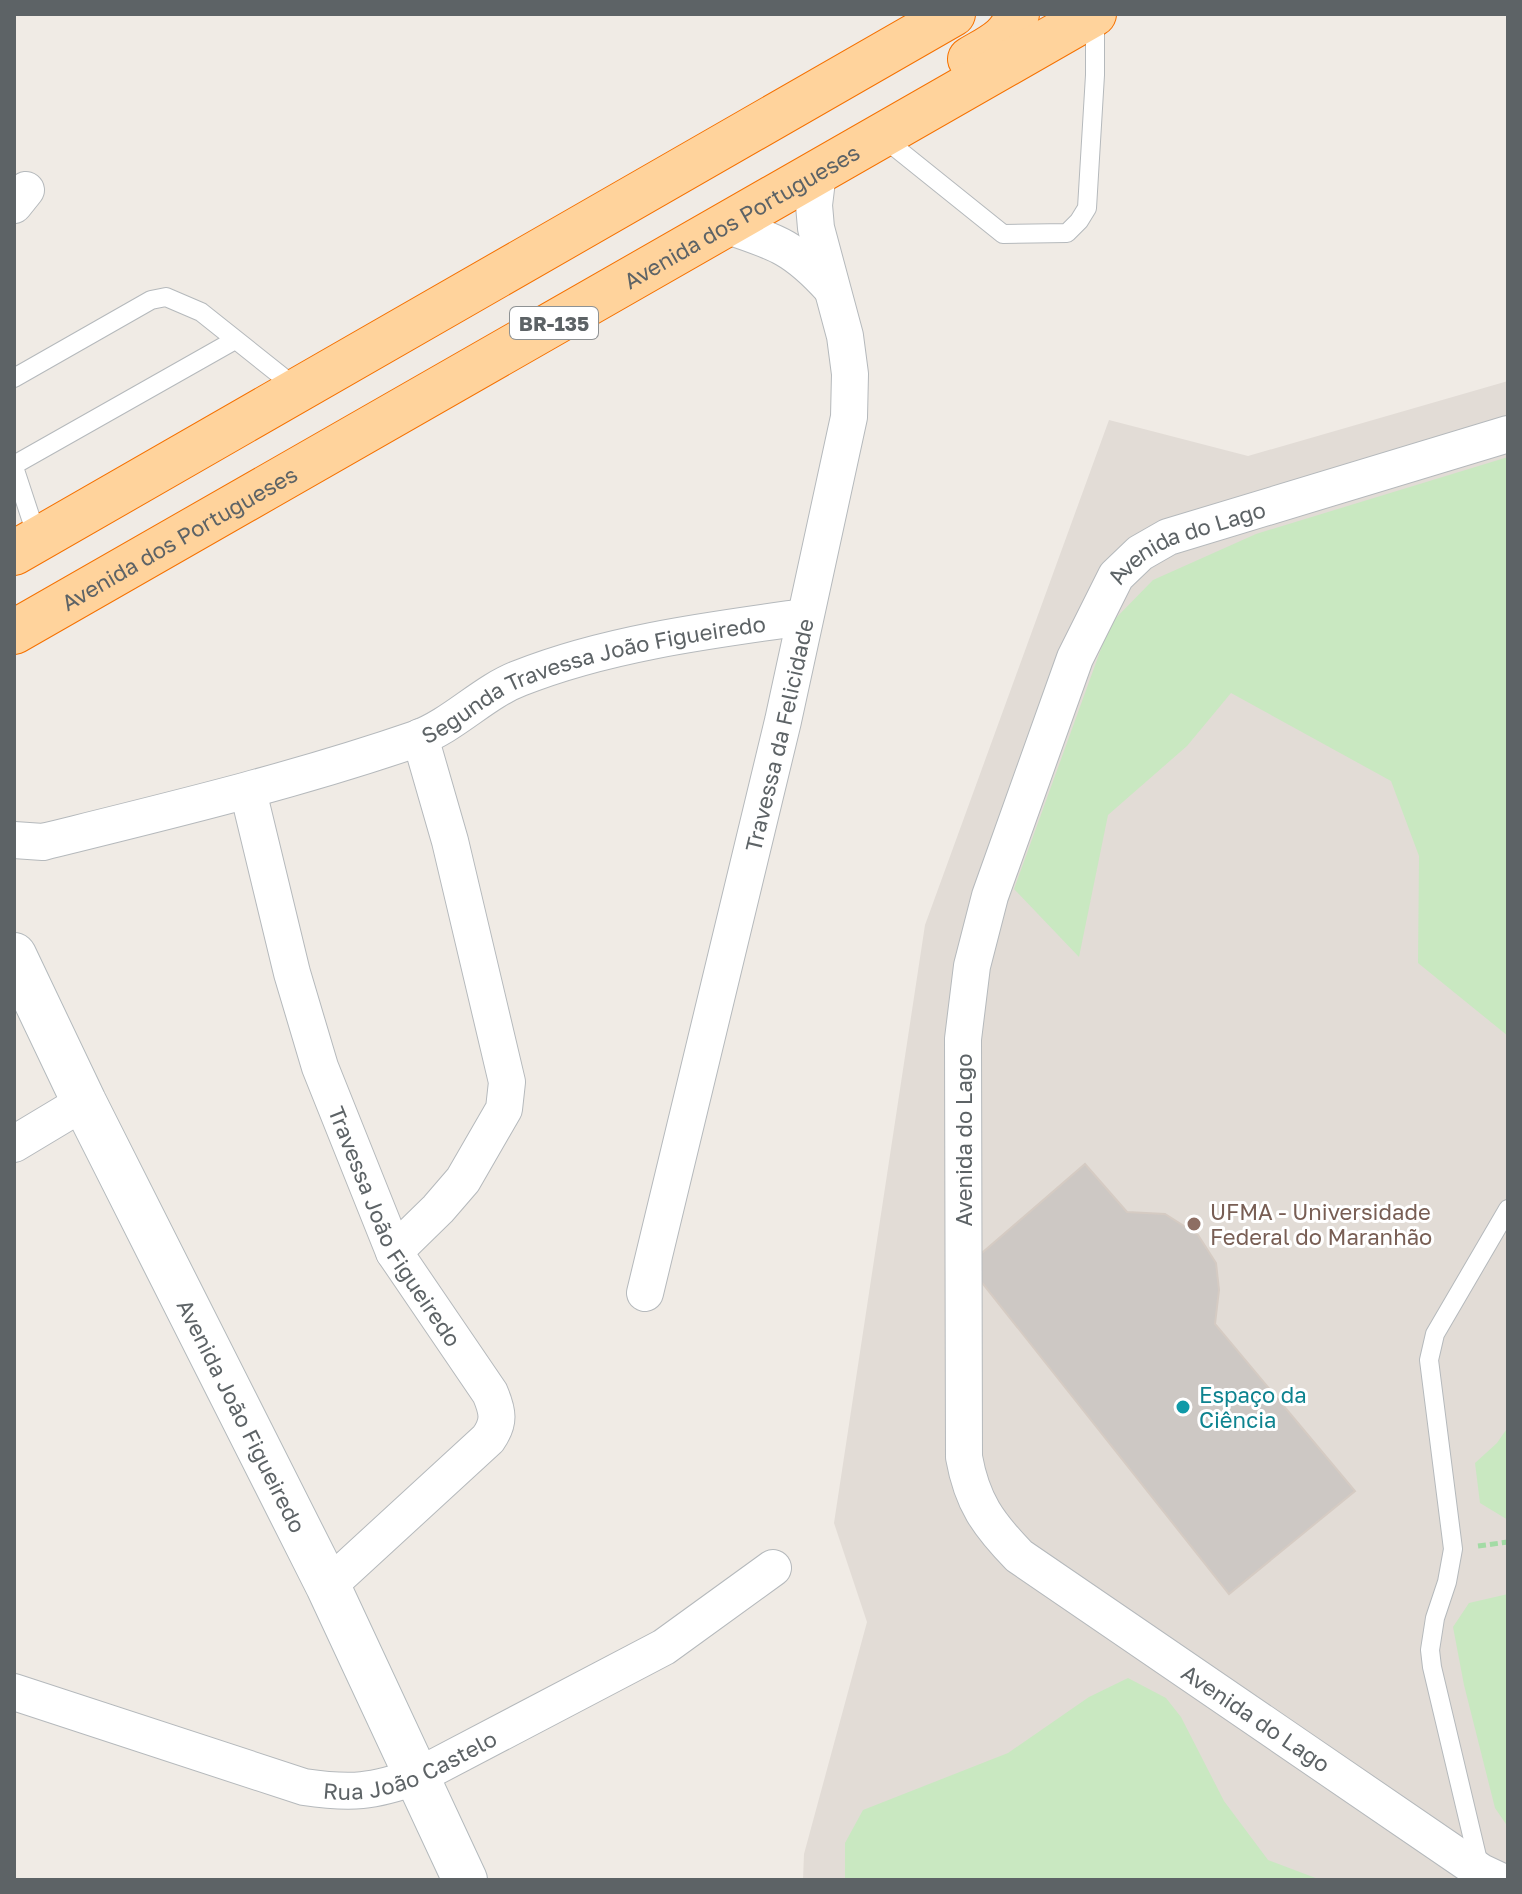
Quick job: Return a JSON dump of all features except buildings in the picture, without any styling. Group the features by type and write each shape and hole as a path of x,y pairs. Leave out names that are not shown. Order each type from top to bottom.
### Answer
{"highway":[{"path":"26,546 953,14"},
{"path":"849,154 880,115 1006,37 1014,27 1017,14"},
{"name":"Avenida dos Portugueses","path":"14,632 1094,14"}],"main road":[{"name":"Avenida João Figueiredo","path":"14,955 84,1102 328,1586 465,1880"}],"street":[{"name":"Travessa da Felicidade","path":"645,1293 783,721 849,417 850,374 845,336 816,228 814,205 849,154"},
{"path":"725,225 789,249 809,264 833,290"},
{"name":"Avenida do Lago","path":"1490,1876 1019,1556 980,1510 969,1485 964,1457 963,1039 972,966 990,896 1075,658 1116,576 1140,553 1168,537 1508,434"},
{"name":"Segunda Travessa João Figueiredo","path":"394,1252 463,1180 504,1109 507,1082 450,841 420,737 516,679 569,660 691,633 804,617"},
{"path":"14,840 43,842 248,791 420,737"},
{"name":"Travessa João Figueiredo","path":"248,791 292,973 320,1067 394,1252 490,1393 497,1409 498,1424 488,1439 328,1586"},
{"path":"14,1144 84,1102"},
{"name":"Rua João Castelo","path":"14,1692 304,1787 339,1792 379,1790 418,1776 664,1647 773,1568"}],"lane":[{"path":"849,154 1003,234 1067,233 1087,208 1095,75 1094,14"},
{"path":"14,378 151,300 166,297 201,312 299,390"},
{"path":"26,546 14,466 235,340"},
{"path":"1490,1876 1432,1667 1430,1650 1435,1618 1447,1582 1453,1549 1429,1360 1435,1334 1508,1209"}],"shaded area":[{"name":"UFMA - Universidade Federal do Maranhão","path":"1508,381 1508,1880 803,1880 804,1854 867,1622 834,1523 925,925 1109,420 1248,456"}],"green space":[{"path":"1508,457 1508,1036 1418,963 1419,856 1391,781 1231,693 1187,746 1108,815 1079,957 1014,889 1110,624 1153,580 1256,534"},
{"path":"1508,1427 1508,1520 1480,1503 1475,1463 1497,1443"},
{"path":"1508,1594 1508,1827 1495,1808 1453,1627 1469,1603"},
{"path":"1128,1678 1166,1698 1181,1717 1224,1801 1268,1860 1321,1880 845,1880 845,1843 863,1810 1008,1753 1089,1697"}],"place":[{"name":"UFMA - Universidade Federal do Maranhão","path":"1194,1224"},
{"name":"Espaço da Ciência","path":"1183,1407"}]}
